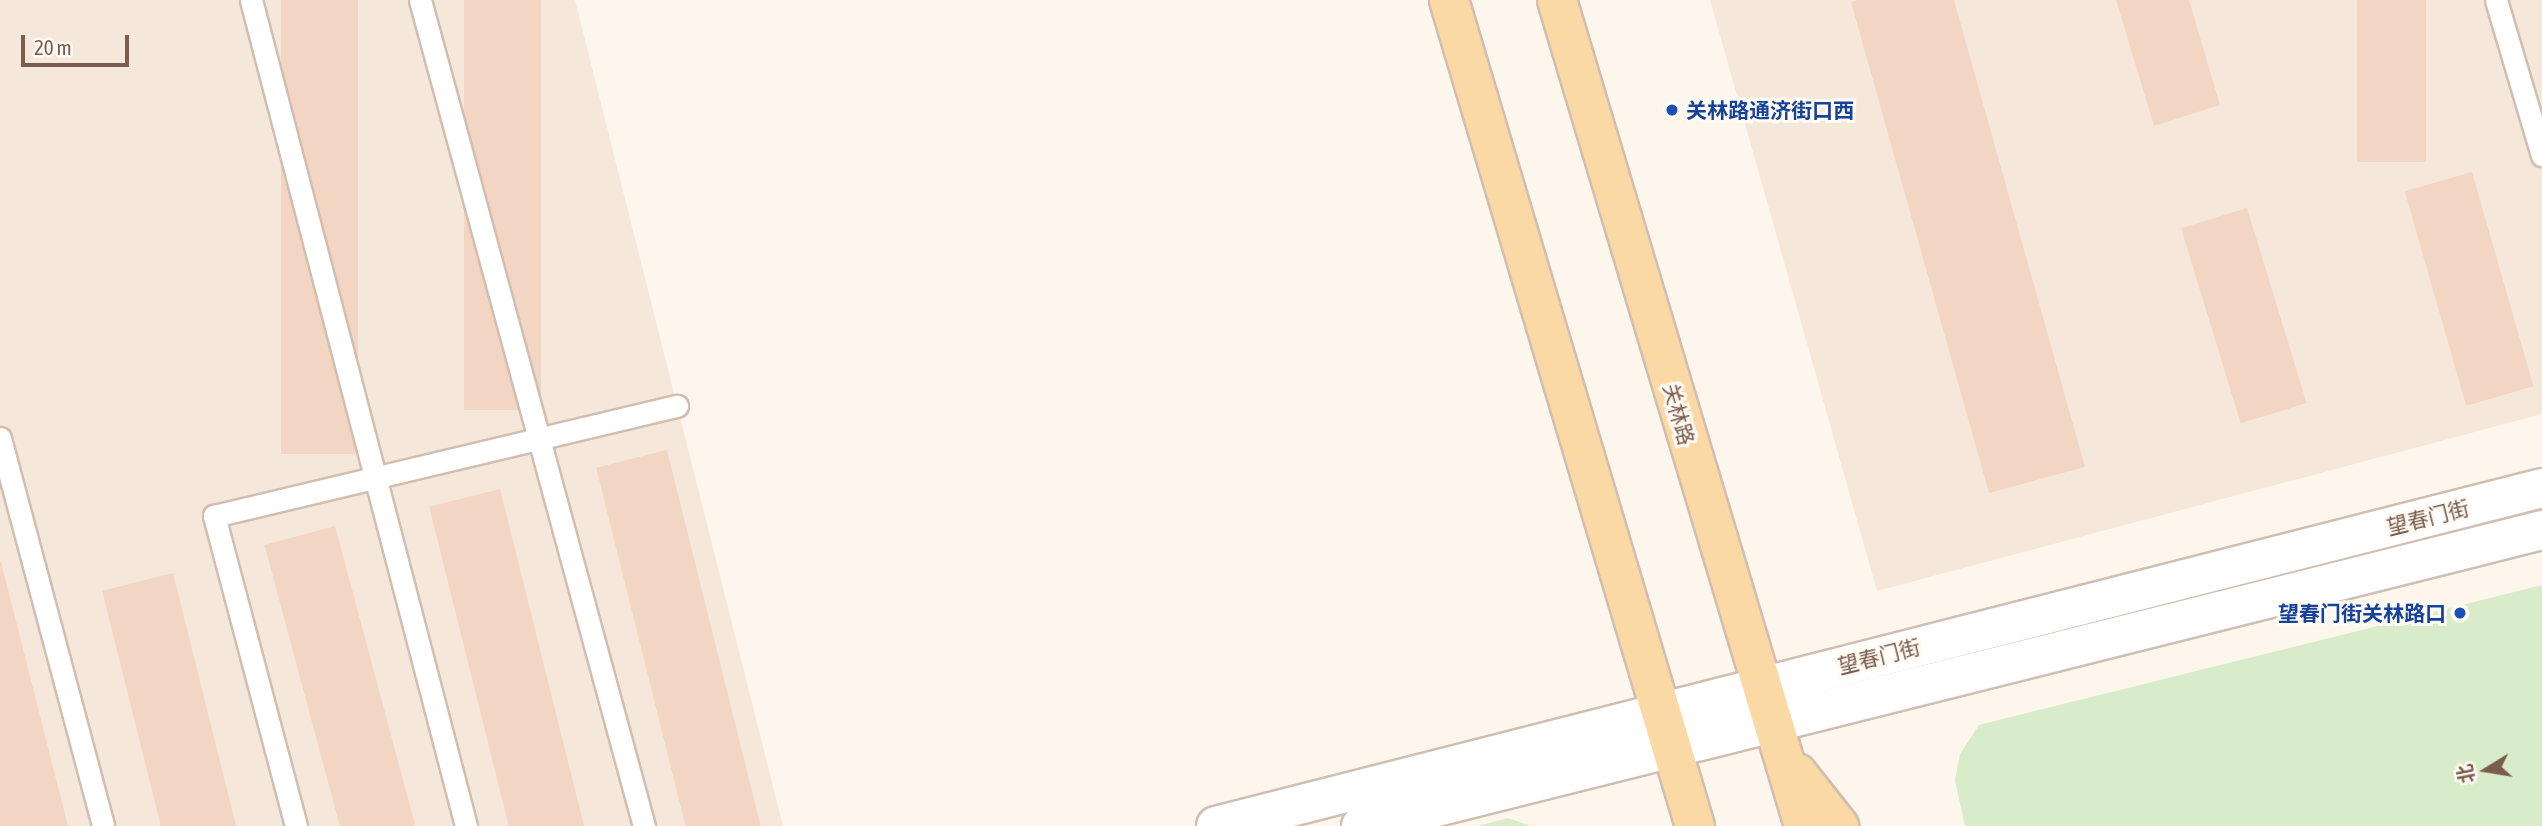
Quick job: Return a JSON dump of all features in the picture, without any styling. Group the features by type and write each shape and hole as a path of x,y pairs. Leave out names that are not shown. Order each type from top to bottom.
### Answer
{"main road":[{"path":"1450,0 1667,729 1688,815"},
{"name":"关林路","path":"1557,0 1769,720 1804,826"},
{"path":"1769,720 1839,826"}],"street":[{"name":"望春门街","path":"1769,720 2542,488"},
{"name":"望春门街","path":"1216,826 1667,729 1769,720 2542,530"},
{"name":"望春门街","path":"1362,826 1667,729"}],"lane":[{"path":"251,0 466,826"},
{"path":"420,0 644,826"},
{"path":"2496,0 2542,155"},
{"path":"296,826 214,516 677,405"},
{"path":"0,438 103,826"}],"shaded area":[{"path":"0,0 575,0 783,826 0,826"},
{"path":"1710,0 2542,0 2542,414 1877,591"}],"green space":[{"path":"2542,585 2542,826 1965,826 1955,780 1960,754 1979,725"},
{"path":"1508,818 1531,826 1478,826"}],"building":[{"path":"281,0 358,0 358,454 281,454"},
{"path":"464,0 541,0 541,410 464,410"},
{"path":"1954,0 2085,467 1989,493 1851,2"},
{"path":"2116,0 2189,0 2220,105 2154,126"},
{"path":"2357,0 2426,0 2426,162 2357,162"},
{"path":"2472,172 2533,386 2466,406 2405,191"},
{"path":"2247,208 2307,403 2241,423 2181,228"},
{"path":"667,450 761,826 686,826 596,468"},
{"path":"500,489 584,826 509,826 429,507"},
{"path":"335,526 415,825 340,826 264,545"},
{"path":"1,562 68,826 0,826"},
{"path":"173,573 236,826 161,826 102,591"}],"place":[{"name":"关林路通济街口西","path":"1672,110"},
{"name":"望春门街关林路口","path":"2460,613"}]}
